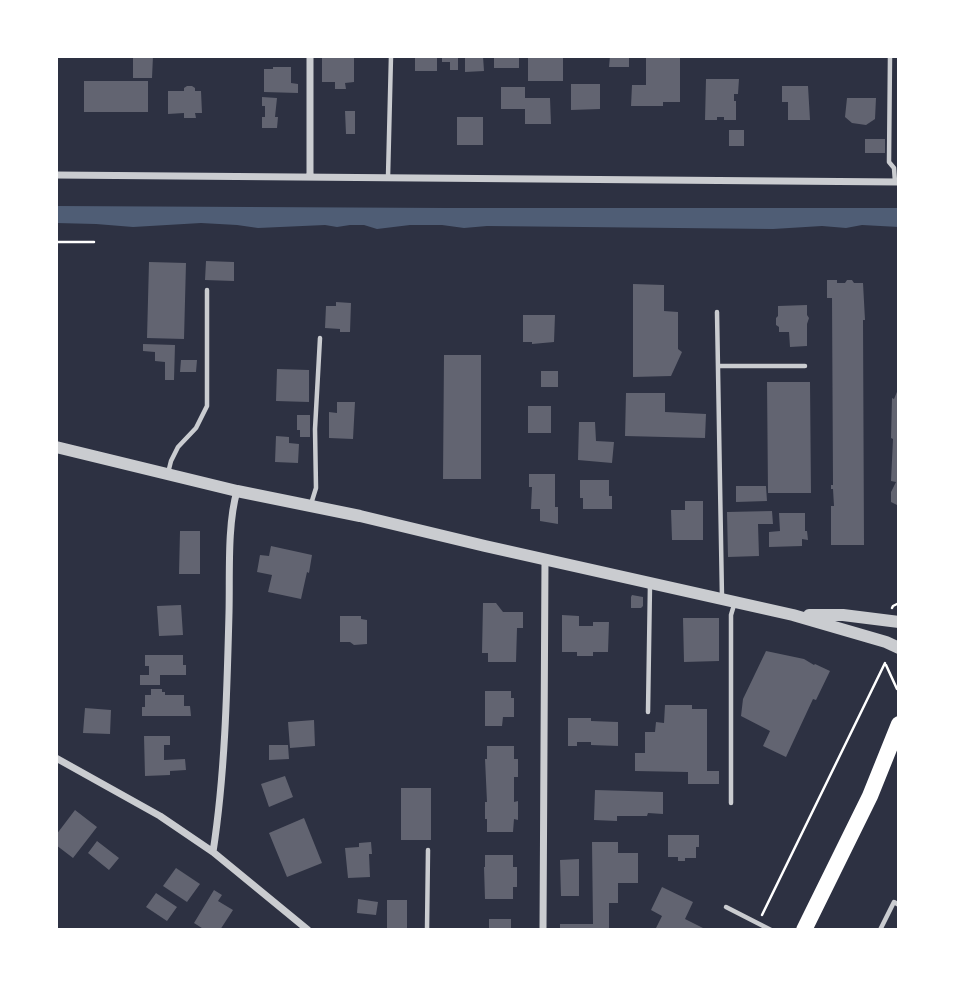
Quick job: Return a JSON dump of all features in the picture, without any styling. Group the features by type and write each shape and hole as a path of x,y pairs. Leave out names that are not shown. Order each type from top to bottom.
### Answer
{"main road":[{"path":"804,930 870,796 899,724"},
{"path":"870,796 899,748"}],"street":[{"path":"310,56 310,176"},
{"path":"56,175 897,182"},
{"path":"56,447 237,491 359,516 793,615 899,648"},
{"path":"212,852 222,769 232,516 237,491"},
{"path":"542,930 545,559"},
{"path":"793,615 842,615 899,622"},
{"path":"56,758 160,816 212,852 303,928"}],"lane":[{"path":"388,177 391,56"},
{"path":"890,56 889,162 894,168 897,182"},
{"path":"168,474 178,447 196,428 207,406 207,290"},
{"path":"718,312 718,366 731,615 731,803"},
{"path":"311,507 316,488 315,429 320,338"},
{"path":"718,366 804,366"},
{"path":"648,712 650,583"},
{"path":"427,930 428,850"},
{"path":"880,930 894,902 899,905"},
{"path":"726,907 771,930"}],"path":[{"path":"56,242 94,242"},
{"path":"758,924 886,663 899,690"}],"water":[{"path":"56,206 899,208 899,227 464,228 410,225 377,229 364,225 258,228 201,223 133,227 56,223"}],"building":[{"path":"133,56 153,56 152,78 133,78"},
{"path":"322,56 354,56 354,82 345,83 346,89 335,89 335,82 322,82"},
{"path":"415,56 437,56 437,71 415,71"},
{"path":"442,56 458,56 458,70 450,70 450,62 442,62"},
{"path":"465,56 483,56 484,71 465,72"},
{"path":"494,56 519,56 519,68 494,68"},
{"path":"528,56 563,56 563,81 528,81"},
{"path":"610,56 629,56 629,67 609,67"},
{"path":"646,56 680,56 680,102 663,102 663,106 631,106 632,85 646,85"},
{"path":"291,67 291,83 298,84 298,93 264,92 264,69"},
{"path":"706,79 739,79 738,94 734,94 736,120 717,117 717,120 705,120"},
{"path":"84,81 148,81 148,112 84,112"},
{"path":"571,84 600,84 600,109 571,110"},
{"path":"187,86 201,91 202,113 195,113 196,118 184,118 184,113 168,114 168,91 184,91"},
{"path":"782,86 808,86 810,120 788,120 788,102 782,102"},
{"path":"501,87 525,87 525,98 550,98 551,124 525,124 525,109 501,109"},
{"path":"262,97 277,98 277,128 262,128 265,106 262,106"},
{"path":"847,98 876,98 875,119 866,125 852,123 845,117"},
{"path":"345,111 355,111 355,134 346,134"},
{"path":"457,117 483,117 483,145 457,145"},
{"path":"729,130 744,130 744,146 729,146"},
{"path":"865,139 885,139 885,153 865,153"},
{"path":"206,261 234,262 234,281 205,280"},
{"path":"149,262 186,263 184,339 147,338"},
{"path":"827,280 837,280 837,283 852,280 854,283 863,283 864,545 831,545 831,506 834,506 831,489 832,298 827,298"},
{"path":"633,284 664,285 664,311 678,312 678,349 682,352 671,376 633,377"},
{"path":"336,302 351,303 350,332 325,328 326,306 336,306"},
{"path":"807,305 807,346 790,347 789,332 779,332 776,325 778,306"},
{"path":"523,315 555,315 554,342 523,342"},
{"path":"143,344 175,345 174,380 165,380 165,362 155,361 155,352 143,351"},
{"path":"444,355 481,355 481,479 443,479"},
{"path":"181,360 197,360 196,372 180,372"},
{"path":"277,369 309,370 309,402 276,401"},
{"path":"541,371 558,371 558,387 541,387"},
{"path":"767,382 810,382 811,493 768,493"},
{"path":"899,387 899,506 891,502 891,492 896,482 891,481 891,438 892,398 894,399"},
{"path":"626,393 665,393 665,412 706,414 705,438 625,436"},
{"path":"337,402 355,402 353,439 329,438 329,412 337,413"},
{"path":"528,406 551,406 551,433 528,433"},
{"path":"297,415 310,415 310,437 300,437"},
{"path":"579,422 595,422 596,441 614,442 612,463 578,460"},
{"path":"276,436 289,437 289,443 299,444 298,463 275,462"},
{"path":"529,474 555,474 558,524 540,521 540,509 531,509 532,487 529,487"},
{"path":"580,480 609,480 612,509 583,509"},
{"path":"736,486 766,486 767,501 736,502"},
{"path":"685,501 703,501 703,540 672,540 671,510 685,510"},
{"path":"772,511 773,524 758,524 759,556 728,557 727,512"},
{"path":"779,513 805,513 808,540 802,539 802,546 769,547 769,532 780,531"},
{"path":"180,531 200,531 200,574 179,574"},
{"path":"271,546 312,555 301,599 268,592 272,575 257,572 260,555 269,556"},
{"path":"632,595 643,597 641,608 631,608"},
{"path":"483,603 496,603 503,612 523,612 523,628 517,628 516,662 488,662 488,653 482,653"},
{"path":"181,605 183,635 159,636 157,606"},
{"path":"562,615 579,616 579,626 593,626 593,622 609,622 608,652 577,656 577,652 562,652"},
{"path":"340,616 361,616 361,619 367,620 367,644 340,642"},
{"path":"683,618 719,618 719,661 684,662"},
{"path":"766,651 804,659 830,671 816,700 813,699 786,757 763,746 770,731 741,716 743,699"},
{"path":"145,655 183,655 186,675 160,675 160,685 140,685 140,675 149,675 149,666 145,666"},
{"path":"151,689 162,689 165,695 184,695 184,706 190,706 191,716 142,716 145,695 151,695"},
{"path":"485,691 511,691 511,698 514,698 514,717 503,717 502,726 485,726"},
{"path":"665,705 692,705 692,709 707,709 707,771 719,771 719,784 688,784 688,772 635,771 635,753 645,753 645,732 655,732 656,722 664,723"},
{"path":"85,708 111,710 110,734 83,733"},
{"path":"568,718 618,722 618,746 577,742 577,746 568,746"},
{"path":"314,720 315,746 290,748 288,722"},
{"path":"144,736 170,736 170,745 164,745 164,760 185,759 186,770 170,771 170,775 145,776"},
{"path":"269,745 288,745 289,759 269,760"},
{"path":"487,746 514,746 514,759 518,759 518,777 514,777 514,802 518,801 518,820 514,819 513,832 487,832"},
{"path":"285,776 293,797 269,807 261,784"},
{"path":"401,788 431,788 431,840 401,840"},
{"path":"595,790 663,792 663,814 617,816 617,821 594,820"},
{"path":"75,810 97,827 73,858 56,845 56,835"},
{"path":"304,818 322,863 287,877 269,833"},
{"path":"668,835 699,835 696,858 678,861 678,857 668,857"},
{"path":"97,841 119,858 109,870 88,853"},
{"path":"371,842 370,877 348,878 345,848 359,847 359,843"},
{"path":"592,842 618,842 618,853 638,853 638,883 618,883 618,903 609,903 609,930 560,930 560,924 593,924"},
{"path":"485,855 513,855 513,867 517,867 517,887 513,887 513,899 485,899"},
{"path":"579,859 579,896 561,896 560,860"},
{"path":"176,868 200,884 187,902 163,886"},
{"path":"662,887 693,902 685,919 707,930 655,930 662,916 651,910"},
{"path":"214,890 222,895 218,901 233,910 220,930 205,930 194,923"},
{"path":"156,893 177,907 167,921 146,907"},
{"path":"358,899 378,902 376,915 357,913"},
{"path":"387,900 407,900 407,930 387,930"},
{"path":"489,919 511,919 511,930 489,930"}]}
